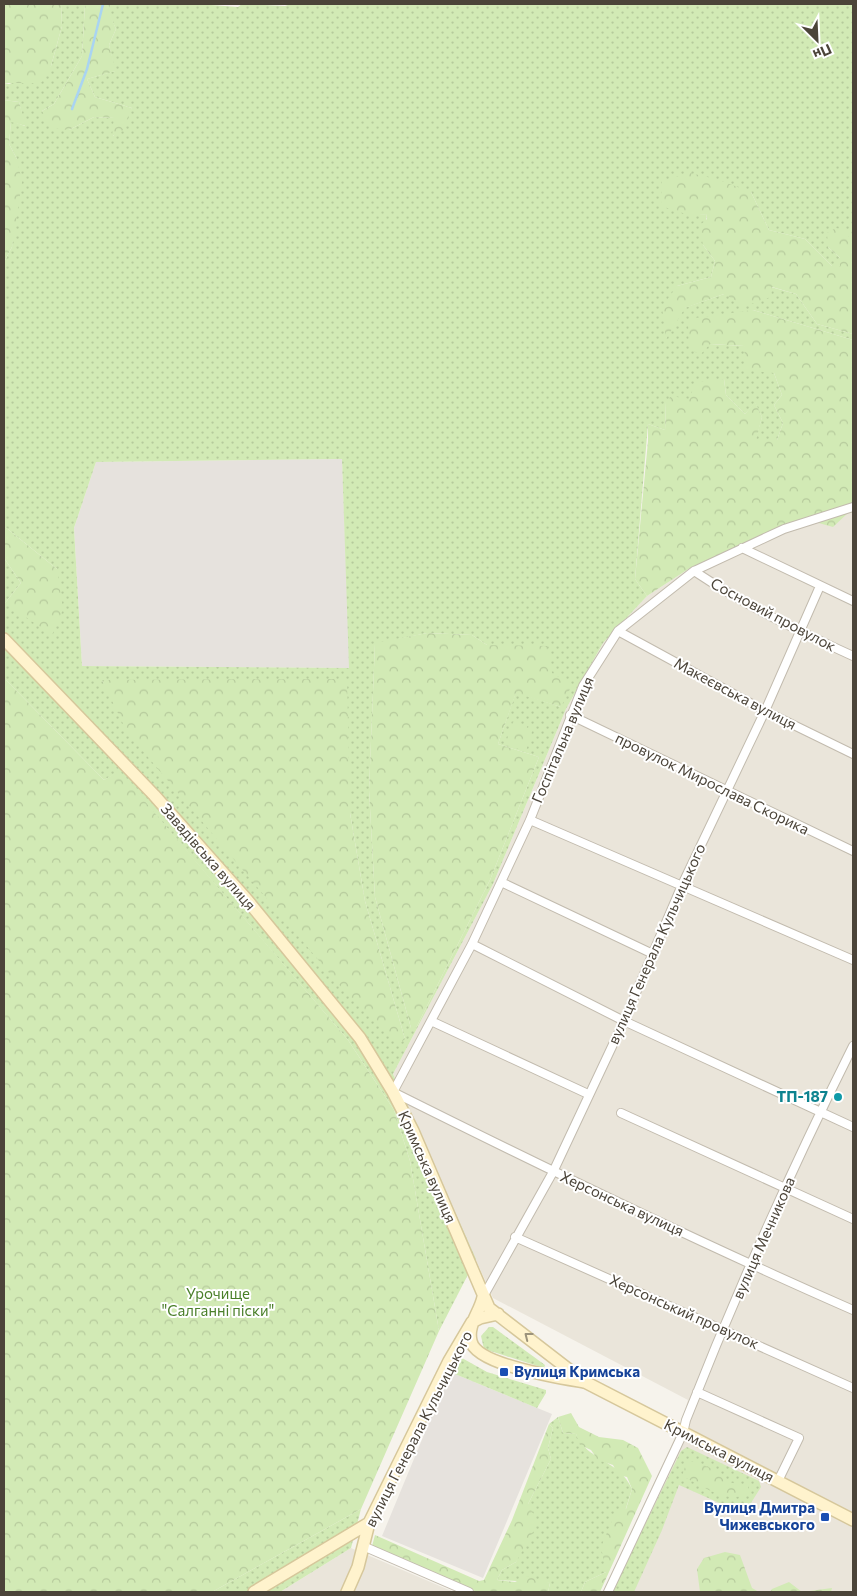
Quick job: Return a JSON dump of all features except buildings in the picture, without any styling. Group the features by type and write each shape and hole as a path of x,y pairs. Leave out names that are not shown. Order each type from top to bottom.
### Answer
{"street":[{"name":"Госпітальна вулиця","path":"393,1092 472,944 530,820 583,686 618,631 694,571 784,529 853,507"},
{"path":"742,548 853,601"},
{"name":"Сосновий провулок","path":"694,571 728,594 799,631 853,656"},
{"name":"вулиця Генерала Кульчицького","path":"483,1297 553,1172 588,1094 624,1021 682,885 728,792 820,586"},
{"name":"Макеєвська вулиця","path":"618,631 765,711 853,754"},
{"name":"Завадівська вулиця","path":"4,639 128,768 248,901 360,1038 393,1092"},
{"name":"провулок Мирослава Скорика","path":"570,715 853,851"},
{"path":"530,820 853,960"},
{"path":"501,882 652,954"},
{"path":"472,944 624,1021 853,1126"},
{"path":"431,1021 588,1094"},
{"name":"вулиця Мечникова","path":"608,1592 684,1433 697,1392 723,1329 785,1188 853,1046"},
{"name":"Херсонська вулиця","path":"393,1092 553,1172 752,1266 853,1310"},
{"name":"Кримська вулиця","path":"393,1092 413,1131 489,1308 585,1382 853,1520"},
{"path":"622,1113 853,1219"},
{"name":"Херсонський провулок","path":"515,1237 853,1388"},
{"path":"478,1352 470,1341 472,1322 480,1310 483,1297"},
{"path":"472,1322 498,1314"},
{"name":"вулиця Генерала Кульчицького","path":"347,1592 369,1523 450,1361 472,1322"},
{"path":"450,1361 456,1354 478,1352"},
{"name":"Кримська вулиця","path":"478,1352 508,1365 558,1378 585,1382"},
{"path":"557,1359 561,1368 558,1378"},
{"path":"697,1392 799,1438 778,1481"},
{"path":"258,1592 369,1523"},
{"path":"363,1546 469,1592"}],"shaded area":[{"path":"342,459 350,668 82,666 74,528 96,462"},
{"path":"850,512 853,513 853,1592 603,1592 680,1427 688,1400 493,1298 393,1074 493,884 566,709 603,643 647,596 690,568 745,544"},
{"path":"450,1372 552,1414 483,1578 382,1536"},
{"path":"351,1548 454,1592 280,1592"}],"green space":[{"path":"4,4 61,4 62,26 51,66 41,83 4,83"},
{"path":"61,4 85,4 82,56 54,104 42,111 69,130 94,117 115,118 113,136 132,108 95,97 87,79 115,71 109,45 116,29 107,10 111,4 198,4 238,7 242,4 285,6 291,4 853,4 853,243 828,247 840,258 840,266 832,266 805,239 769,230 751,192 692,215 707,214 703,245 715,261 711,277 677,286 666,338 684,308 724,294 771,287 796,294 817,324 853,334 853,340 753,310 710,344 744,346 774,373 782,395 774,405 783,423 777,440 755,441 762,417 755,403 745,414 726,395 724,379 689,399 666,402 665,430 648,424 635,579 647,596 603,643 566,709 493,884 393,1074 476,1259 439,1331 410,1161 394,1110 348,1040 119,772 104,780 4,678 4,558 21,583 5,603 57,569 4,526 4,262 12,247 17,159 9,144 11,121 25,126 19,102 4,100 4,83 9,84 51,66 62,26","holes":["342,459 349,668 82,666 74,528 96,462","427,633 472,635 487,645 561,707 516,692 498,744 539,757 490,880 416,1028 411,1028 375,897 369,790 375,644","102,681 350,813 365,901 405,1039"]},
{"path":"85,4 111,4 108,10 116,29 109,45 116,71 87,79 95,97 132,108 123,130 112,136 114,118 94,117 69,130 51,128 42,111 54,104 82,56"},
{"path":"4,100 19,102 26,126 11,122 9,144 17,159 22,182 12,247 4,262"},
{"path":"690,173 716,179 751,192 769,230 805,239 832,266 840,266 840,258 828,247 827,233 836,228 844,230 853,243 853,334 817,324 796,294 772,287 771,297 745,306 724,294 685,308 666,339 662,307 677,286 711,277 715,261 703,245 699,226 707,219 707,214 692,216 661,206 662,181"},
{"path":"753,310 853,340 853,513 849,512 833,527 815,522 745,544 690,568 647,596 635,579 648,424 665,430 666,402 671,396 689,399 696,382 724,379 726,395 745,414 755,402 762,417 756,440 777,440 783,423 774,405 782,395 774,373 746,370 744,346 710,344 701,354 689,350 688,319"},
{"path":"4,526 57,569 63,609 52,635 5,603 21,583 4,558"},
{"path":"427,633 472,635 487,645 547,646 552,673 572,685 561,707 516,693 498,744 539,757 490,880 416,1028 411,1028 375,897 369,790 375,643"},
{"name":"Урочище \"Салганні піски\"","path":"4,678 104,780 119,771 348,1040 394,1110 410,1161 439,1331 361,1509 212,1592 4,1592"},
{"path":"347,679 350,813 365,901 405,1039 398,1045 346,993 127,732 102,680"},
{"path":"513,722 533,728 526,751 505,745"},
{"path":"489,1327 493,1327 545,1365 544,1368 484,1349 481,1336"},
{"path":"462,1358 487,1372 546,1390 546,1393 537,1408 450,1372 453,1364"},
{"path":"571,1413 579,1427 599,1437 623,1440 638,1448 652,1476 600,1592 581,1592 585,1582 606,1572 601,1547 616,1511 626,1509 632,1489 627,1477 618,1475 613,1465 598,1460 591,1450 580,1445 576,1434 563,1433 558,1417"},
{"path":"558,1417 563,1433 576,1434 588,1450 620,1472 627,1479 632,1489 606,1572 585,1582 581,1592 548,1592 550,1583 497,1580 502,1570 516,1562 528,1504 551,1459 548,1448 553,1428 549,1424"},
{"path":"549,1424 553,1428 548,1448 551,1459 528,1504 538,1523 516,1562 502,1570 497,1580 515,1582 527,1576 550,1583 548,1592 477,1592 372,1546 375,1535 479,1581 484,1580 512,1520"},
{"path":"687,1447 759,1481 761,1487 744,1514 679,1485 662,1530 634,1592 612,1592 681,1451"},
{"path":"694,1461 720,1472 728,1482 748,1486 748,1492 741,1496 724,1496 682,1476 686,1464"},
{"path":"361,1509 351,1548 280,1592 212,1592"},
{"path":"725,1552 740,1555 752,1588 759,1592 700,1592 697,1569 704,1558"},
{"path":"789,1582 802,1592 770,1592 772,1589"},
{"path":"832,1588 831,1592 802,1592"}],"waterway":[{"path":"72,109 87,69 103,4"}],"place":[{"name":"ТП-187","path":"838,1097"},
{"name":"Вулиця Кримська","path":"504,1372"},
{"name":"Вулиця Дмитра Чижевського","path":"825,1517"}]}
